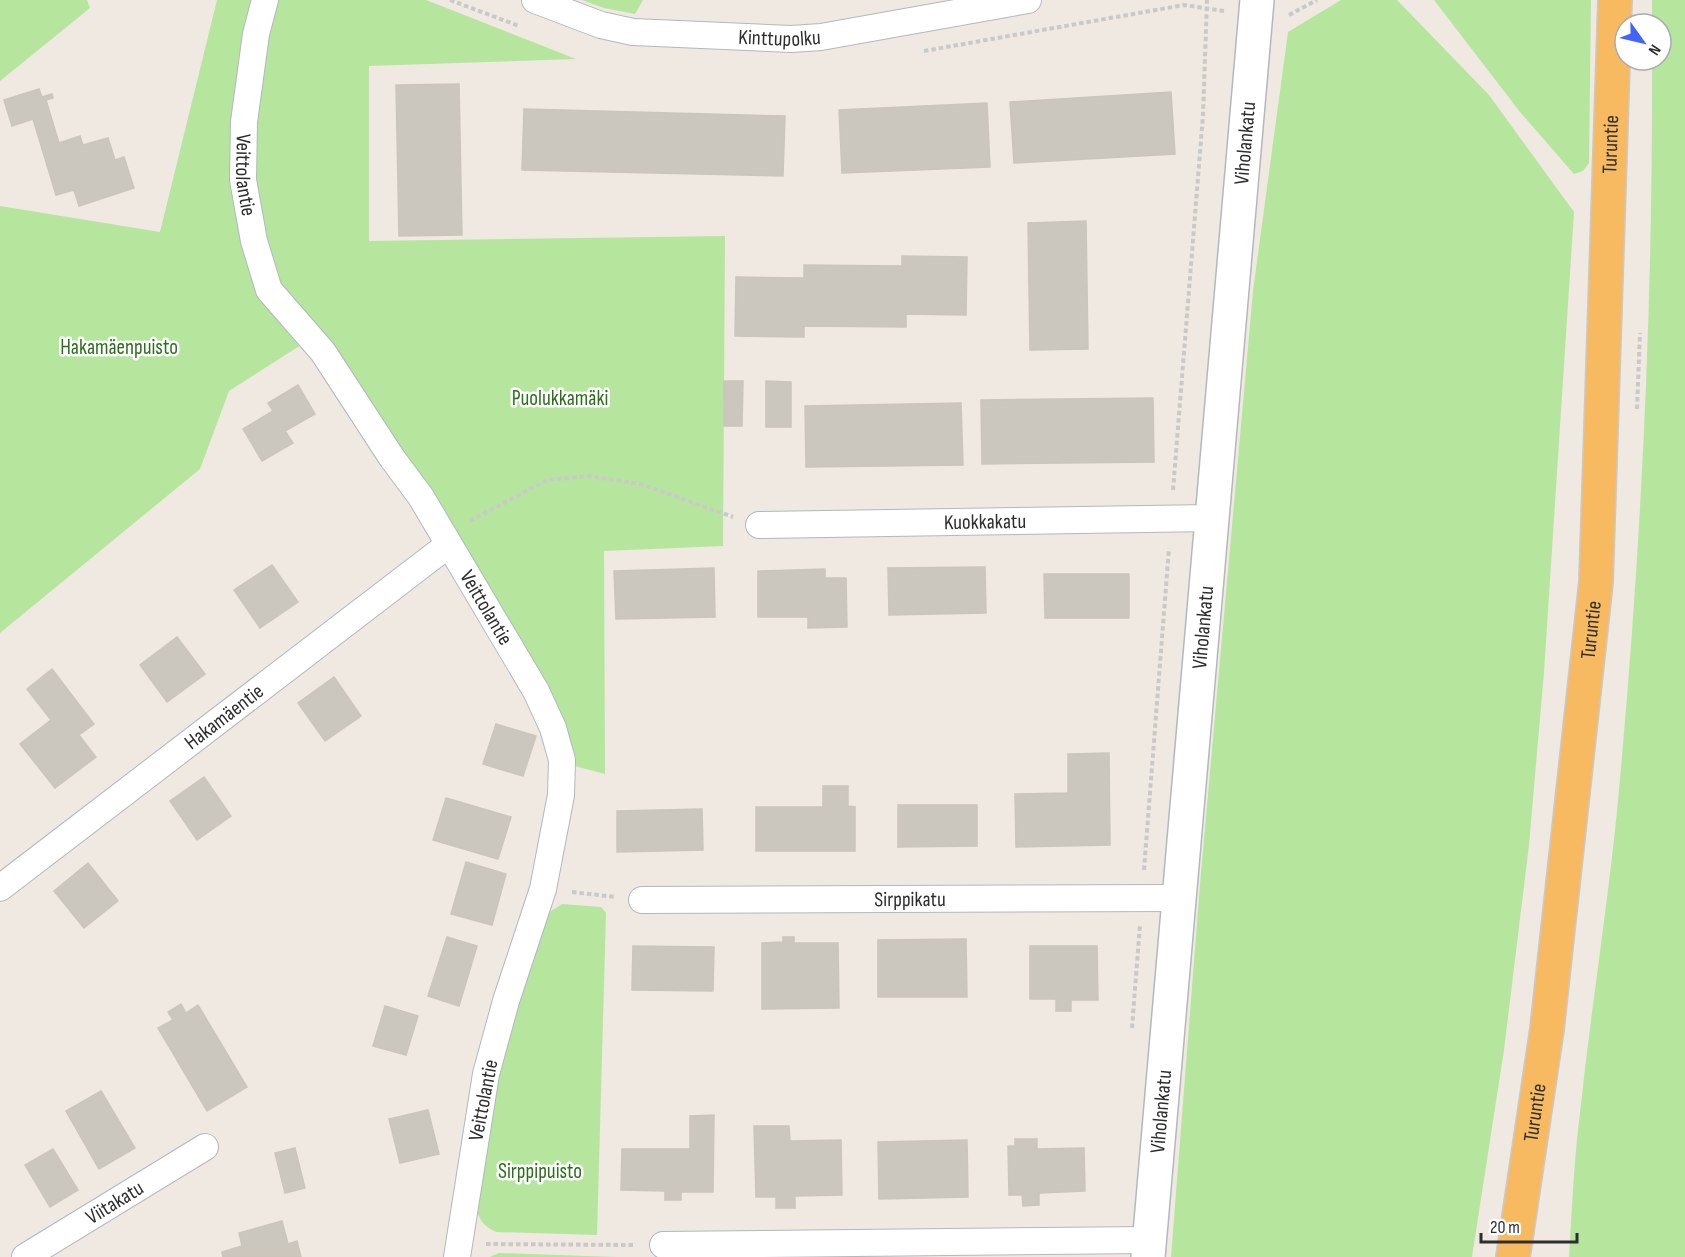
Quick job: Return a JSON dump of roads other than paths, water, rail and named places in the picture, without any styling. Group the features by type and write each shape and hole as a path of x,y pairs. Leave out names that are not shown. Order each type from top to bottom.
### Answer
{"highway":[{"name":"Turuntie","path":"1513,1257 1547,1029 1596,582 1616,0"}],"main road":[{"name":"Viholankatu","path":"1149,1249 1257,0"}],"street":[{"name":"Veittolantie","path":"265,0 256,34 244,122 243,180 254,241 269,290 323,352 392,459 421,497 536,691 553,728 562,760 561,795 543,889 506,1001 486,1074 458,1251"},
{"name":"Kinttupolku","path":"535,0 601,25 633,32 791,39 821,38 907,11 1028,0"},
{"name":"Kuokkakatu","path":"759,525 1211,518"},
{"name":"Hakamäentie","path":"0,888 447,542"},
{"name":"Sirppikatu","path":"642,900 1178,898"},
{"name":"Viitakatu","path":"25,1257 205,1147"},
{"path":"663,1245 1149,1249"}],"park label":[{"name":"Hakamäenpuisto","path":"119,347"},
{"name":"Puolukkamäki","path":"560,398"},
{"name":"Sirppipuisto","path":"540,1171"}]}
